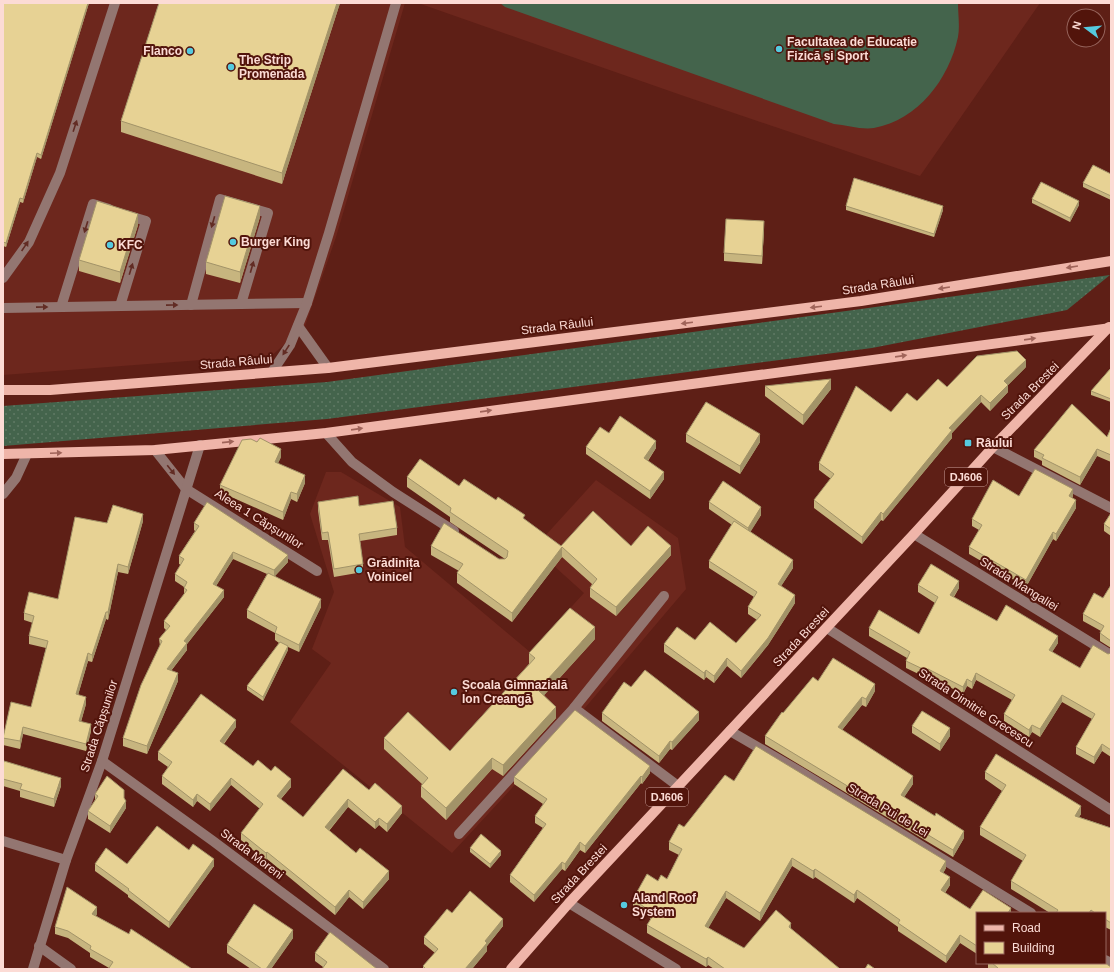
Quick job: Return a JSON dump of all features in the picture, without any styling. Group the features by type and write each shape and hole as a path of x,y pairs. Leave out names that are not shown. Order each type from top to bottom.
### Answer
{"main road":[{"name":"Strada Râului","path":"3,390 50,390 328,368 861,301 1111,261"},
{"path":"3,454 155,450 326,433 1110,327"},
{"name":"Strada Brestei","path":"511,969 569,903 827,628 993,447 1110,327"}],"street":[{"path":"3,278 29,242 60,173 114,3"},
{"path":"272,372 290,345 298,326 332,226 396,3"},
{"path":"191,305 220,199 268,213 241,304"},
{"path":"61,307 93,204 146,221 120,306"},
{"path":"3,308 306,303"},
{"path":"298,326 328,368"},
{"path":"326,433 352,462 393,492 464,538"},
{"name":"Strada Căpșunilor","path":"32,969 66,860 102,761 200,445"},
{"path":"993,447 1111,508"},
{"path":"155,450 186,489"},
{"path":"3,494 16,478 27,454"},
{"name":"Aleea 1 Căpșunilor","path":"186,489 317,570"},
{"name":"Strada Mangaliei","path":"914,534 1111,655"},
{"path":"459,834 574,708 664,596"},
{"name":"Strada Dimitrie Grecescu","path":"827,628 1111,810"},
{"path":"574,708 678,786"},
{"name":"Strada Pui de Lei","path":"730,731 799,771 1029,912"},
{"name":"Strada Moreni","path":"102,761 213,841 384,969"},
{"path":"3,841 66,860"},
{"path":"569,903 676,969"},
{"path":"40,946 71,969"}],"shaded area":[{"path":"3,3 405,3 336,237 305,326 269,358 214,359 3,375"},
{"name":"Facultatea de Educație Fizică și Sport","path":"418,3 1040,3 920,176 681,95"},
{"name":"Școala Gimnazială Ion Creangă","path":"326,472 341,472 400,507 405,547 530,652 584,593 534,548 596,480 678,538 686,589 573,722 452,853 290,722 331,663 312,649 334,592 310,514"}],"green space":[{"name":"Facultatea de Educație Fizică și Sport","path":"500,3 958,3 959,29 954,53 947,68 939,82 918,107 890,124 874,128 864,128 834,124 505,7"},
{"path":"1110,275 1067,310 872,348 327,419 3,446 3,406 327,382"}],"building":[{"path":"3,3 88,3 41,155 37,153 23,199 20,198 6,243 3,242"},
{"name":"The Strip Promenada","path":"159,3 337,3 282,173 121,121"},
{"path":"1093,165 1111,174 1111,196 1083,183"},
{"path":"854,178 943,206 934,234 846,206"},
{"path":"1041,182 1079,201 1070,218 1032,199"},
{"name":"Burger King","path":"225,196 260,206 240,272 206,262"},
{"name":"KFC","path":"97,201 138,214 120,272 79,260"},
{"path":"726,219 764,221 762,256 724,253"},
{"path":"1017,351 1026,360 1004,381 1008,385 990,403 981,395 949,428 952,430 883,514 881,512 862,537 814,500 834,474 819,463 856,386 891,412 907,393 917,401 938,379 947,387 977,356"},
{"path":"1111,368 1111,399 1091,391"},
{"path":"831,379 803,415 765,386"},
{"path":"706,402 760,434 740,466 686,434"},
{"path":"1072,404 1107,437 1111,428 1111,455 1097,449 1080,477 1042,458 1044,455 1034,450"},
{"path":"620,416 656,441 644,458 664,472 650,491 586,447 600,427 609,433"},
{"path":"260,438 281,449 275,462 305,475 297,494 291,492 283,512 220,485 242,440 251,439 257,442"},
{"path":"420,459 459,486 464,479 496,500 498,497 525,515 523,518 561,546 593,511 631,546 648,526 671,546 616,607 590,588 597,579 562,547 512,613 457,573 463,564 431,546 444,523 499,559 505,559 508,551 450,512 451,508 407,477"},
{"path":"1035,469 1073,489 1069,496 1076,500 1056,534 1053,532 1026,580 969,547 982,525 972,519 993,480 1019,496"},
{"path":"723,481 761,507 748,528 709,502"},
{"path":"358,496 359,506 393,501 397,528 359,534 363,564 334,569 328,532 322,533 318,502"},
{"path":"207,502 288,555 274,570 233,552 213,584 224,590 184,641 187,643 167,669 178,673 147,746 123,738 141,685 162,641 159,639 170,626 164,621 187,590 184,588 187,582 175,574 184,559 179,556 199,526 194,523"},
{"path":"113,505 143,514 128,567 118,564 108,612 106,612 92,655 88,653 76,694 86,697 79,721 91,724 86,744 23,727 20,741 3,738 11,702 31,707 48,641 29,636 34,616 24,613 29,592 58,599 75,517 107,523"},
{"path":"1111,513 1111,529 1104,524"},
{"path":"734,521 793,560 778,584 795,595 768,638 741,671 727,658 714,676 706,670 704,673 664,644 677,627 695,640 710,622 736,643 761,615 748,607 757,592 709,561"},
{"path":"931,564 959,581 950,595 997,621 1006,605 1058,636 1049,650 1080,668 1093,645 1108,654 1111,653 1111,750 1102,744 1094,757 1076,747 1095,714 1062,695 1040,729 1032,725 1029,730 1004,714 1015,695 976,673 972,682 967,679 963,687 928,669 927,671 906,661 910,652 869,628 879,610 919,634 938,597 918,585"},
{"path":"268,573 321,599 299,645 275,633 277,627 247,610"},
{"path":"1111,585 1111,641 1100,633 1104,626 1083,614 1094,593 1103,598"},
{"path":"570,608 595,627 538,690 556,707 503,765 492,758 446,808 421,786 428,778 384,738 408,712 450,751 535,658 529,653"},
{"path":"280,642 288,646 263,697 247,686"},
{"path":"833,658 875,684 866,699 862,697 838,727 913,776 901,795 935,816 936,813 964,831 953,850 765,736 782,712 783,713 813,677 818,681"},
{"path":"645,670 699,712 672,742 670,741 659,756 602,713 624,682 631,687"},
{"path":"201,694 236,720 220,741 253,766 258,760 271,771 275,766 291,779 277,796 303,817 343,769 369,790 375,783 402,806 387,824 379,818 375,822 348,799 325,827 356,853 360,848 389,871 363,902 349,890 335,907 241,833 263,804 231,778 210,804 197,794 193,800 162,776 172,762 158,752"},
{"path":"575,710 650,766 585,846 580,842 565,864 562,862 534,895 510,875 546,824 535,816 547,799 514,777"},
{"path":"922,711 950,728 940,744 912,726"},
{"path":"756,746 946,861 940,871 950,877 941,890 970,909 983,890 1011,908 1009,912 976,912 976,945 960,935 946,956 898,923 900,920 857,890 854,895 815,869 813,871 792,858 760,913 726,891 705,926 744,948 776,910 791,923 789,927 840,969 725,969 708,957 706,959 647,925 654,914 633,899 647,874 658,881 661,875 667,879 682,849 669,842 679,824 684,827 725,775 734,781"},
{"path":"996,754 1081,806 1075,816 1111,828 1111,923 1106,920 1106,912 1094,912 1091,910 1090,912 1057,912 1058,910 1011,881 1026,855 980,827 1006,785 985,772"},
{"path":"4,761 61,778 54,799 20,789 22,784 3,779"},
{"path":"107,776 124,790 124,798 126,801 110,826 88,811 98,796 95,794"},
{"path":"157,826 189,850 193,844 214,859 169,922 128,890 129,889 95,864 106,848 127,864"},
{"path":"481,834 501,851 490,864 470,848"},
{"path":"67,887 97,907 92,914 129,934 131,929 192,969 109,968 113,962 90,949 91,946 68,931 55,927"},
{"path":"470,891 503,919 485,941 487,943 465,969 426,969 423,966 438,949 424,937 447,909 452,913"},
{"path":"254,904 293,930 266,969 262,969 227,945"},
{"path":"330,932 377,969 322,969 327,962 315,953"},
{"path":"868,964 875,969 865,969"},
{"path":"993,964 1106,964 1111,967 1111,969 997,969 998,968"}],"place":[{"name":"Facultatea de Educație Fizică și Sport","path":"779,49"},
{"name":"Flanco","path":"190,51"},
{"name":"The Strip Promenada","path":"231,67"},
{"name":"Burger King","path":"233,242"},
{"name":"KFC","path":"110,245"},
{"name":"Râului","path":"968,443"},
{"name":"Grădinița Voinicel","path":"359,570"},
{"name":"Școala Gimnazială Ion Creangă","path":"454,692"},
{"name":"Aland Roof System","path":"624,905"}]}
